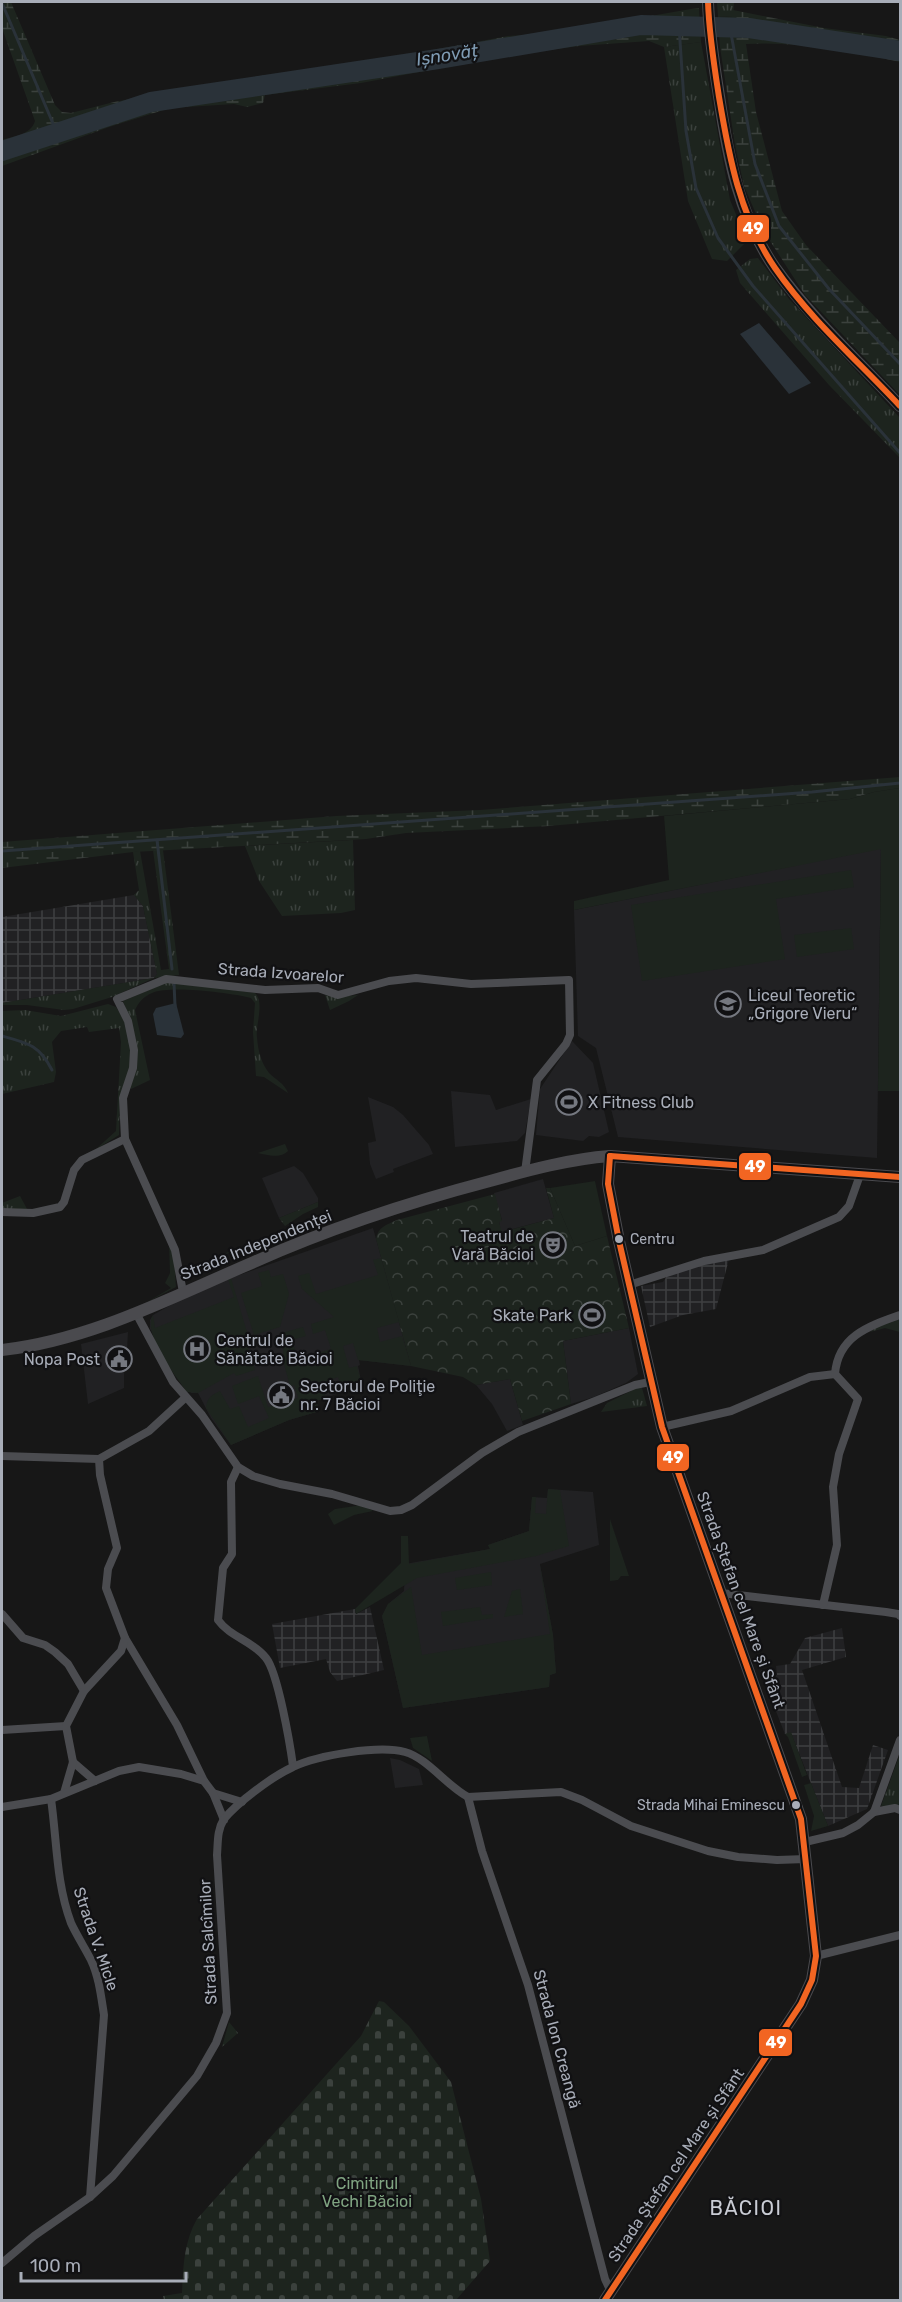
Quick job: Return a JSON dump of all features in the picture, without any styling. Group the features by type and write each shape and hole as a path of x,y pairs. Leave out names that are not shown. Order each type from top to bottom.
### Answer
{"main road":[{"path":"708,5 710,41 734,182 759,240 774,266 798,297 900,406"},
{"name":"Strada Independenței","path":"2,1350 52,1341 95,1328 136,1313 283,1249 381,1213 454,1190 525,1172 610,1156 900,1177"},
{"name":"Strada Ștefan cel Mare și Sfânt","path":"608,2296 801,2004 812,1980 816,1956 805,1842 797,1805 662,1427 650,1382 608,1185 610,1156"}],"street":[{"name":"Strada Izvoarelor","path":"125,1139 123,1098 133,1068 134,1050 128,1021 117,999 160,980 175,979 265,990 318,988 338,995 389,981 416,978 471,984 569,980 570,1035 566,1044 537,1080 525,1172"},
{"path":"2,1212 33,1213 60,1207 64,1203 74,1170 82,1160 125,1139 175,1250 183,1292"},
{"path":"629,1285 704,1261 763,1250 838,1217 849,1206 860,1174"},
{"path":"136,1313 173,1382 202,1415 238,1467 253,1476 280,1484 332,1494 390,1511 401,1510 412,1505 482,1453 518,1432 635,1385 650,1382"},
{"path":"823,1605 837,1545 832,1487 839,1454 858,1399 835,1374 836,1360 844,1345 866,1328 900,1315"},
{"path":"662,1427 731,1411 810,1377 835,1374"},
{"path":"2,1456 99,1459 149,1431 185,1398"},
{"path":"99,1459 100,1475 117,1548 108,1569 106,1588 125,1638 177,1725 204,1781 213,1793 224,1820 242,1802 294,1767 348,1752 385,1749 407,1752 428,1766 456,1791 468,1797 561,1792 582,1800 631,1826 708,1851 738,1857 777,1860 806,1858"},
{"path":"238,1467 231,1482 232,1554 223,1569 218,1620 224,1629 253,1646 267,1658 273,1672 294,1767"},
{"path":"721,1593 886,1612 900,1616"},
{"path":"2,1614 23,1638 45,1645 68,1664 84,1690"},
{"path":"64,1792 73,1762 66,1726 84,1690 122,1651 125,1638"},
{"path":"2,1731 66,1726"},
{"path":"874,1812 900,1740"},
{"path":"73,1762 94,1781"},
{"path":"2,1807 51,1799 119,1771 139,1767 181,1774 204,1781"},
{"path":"213,1793 242,1802"},
{"name":"Strada Ion Creangă","path":"468,1797 485,1861 528,1985 608,2296"},
{"name":"Strada V. Micle","path":"51,1799 56,1830 58,1874 71,1923 92,1962 100,1986 104,2015 90,2197"},
{"path":"805,1842 843,1833 874,1812 895,1808 900,1810"},
{"name":"Strada Salcîmilor","path":"2,2263 34,2236 90,2197 113,2176 163,2119 196,2076 216,2043 226,2013 217,1855 218,1833 224,1820"},
{"path":"816,1956 900,1935"}],"shaded area":[{"path":"759,323 811,383 789,394 740,334"},
{"name":"Liceul Teoretic „Grigore Vieru“","path":"881,848 877,1158 618,1137 596,1048 578,1036 574,910"},
{"path":"134,895 143,906 157,974 154,978 2,1003 2,917"},
{"path":"176,1003 184,1034 181,1038 157,1035 153,1014 156,1008"},
{"path":"572,1041 593,1063 609,1132 599,1137 589,1136 583,1141 536,1135 540,1089"},
{"path":"451,1091 490,1095 496,1110 531,1099 525,1133 517,1141 455,1147"},
{"path":"368,1097 393,1107 403,1115 429,1145 433,1154 393,1169 394,1172 376,1179 370,1164 368,1143 376,1141"},
{"path":"294,1166 303,1173 318,1198 318,1202 279,1218 262,1178"},
{"path":"543,1179 554,1218 501,1232 499,1221 502,1220 494,1193"},
{"path":"373,1228 411,1366 359,1360 362,1385 316,1401 320,1411 289,1420 231,1445 211,1418 198,1393 191,1393 150,1329 150,1320 153,1315 228,1279"},
{"path":"729,1259 716,1309 683,1315 650,1327 641,1286 663,1282 667,1276"},
{"path":"629,1328 638,1374 626,1383 571,1404 563,1341"},
{"path":"128,1332 124,1388 88,1404 81,1344"},
{"path":"510,1379 523,1425 507,1431 492,1404 476,1385"},
{"path":"548,1489 593,1492 599,1545 540,1564 553,1635 556,1673 550,1675 549,1687 403,1708 382,1616 388,1604 404,1591 405,1564 490,1549 488,1545 529,1531 532,1497 547,1498"},
{"path":"370,1607 384,1670 337,1681 330,1672 326,1659 280,1668 272,1624 355,1609 356,1614"},
{"path":"842,1628 846,1657 802,1670 842,1787 859,1788 873,1745 888,1750 867,1809 828,1826 791,1733 785,1734 760,1671 765,1669 765,1677 777,1675 776,1666 790,1664 805,1638"},
{"path":"390,1758 419,1769 423,1785 395,1788"}],"green space":[{"path":"2,2 11,2 55,105 62,112 71,113 114,102 266,75 331,69 508,36 553,33 699,8 701,42 664,47 649,41 579,46 509,55 361,83 265,95 263,103 247,107 234,104 170,108 109,127 2,166 2,140 26,132 35,121 2,28"},
{"path":"717,2 734,2 733,17 718,16"},
{"path":"733,10 900,40 900,62 823,48 765,43 746,44 756,112 782,211 806,245 900,343 900,395 805,295 763,230 744,186 735,145 720,47 718,16 733,17"},
{"path":"701,42 730,200 747,241 727,261 712,259 688,201 664,47"},
{"path":"758,258 789,299 900,418 900,458 829,385 740,283 736,270 750,259"},
{"path":"900,777 900,788 850,799 549,826 406,833 366,839 133,852 2,868 2,842 336,816 480,810"},
{"path":"900,788 900,1091 878,1091 881,849 574,910 574,901 669,880 664,816 850,799"},
{"path":"353,840 355,910 341,913 282,916 259,881 245,846"},
{"path":"153,850 163,850 179,975 154,978 157,974 143,906 134,895 139,890 133,852 140,851 161,970 169,969"},
{"path":"851,870 854,887 776,899 785,959 642,981 631,905"},
{"path":"851,928 854,949 797,957 794,935"},
{"path":"154,978 112,997 73,1009 2,1005 2,1003"},
{"path":"170,981 255,993 259,1002 257,1033 260,1056 269,1073 282,1084 288,1093 264,1077 256,1076 253,1032 255,1003 251,998 186,990 152,993 136,1007 150,1080 131,1089 129,1086 134,1074 137,1053 134,1034 123,1001"},
{"path":"325,995 339,997 358,995 330,1010"},
{"path":"108,1004 116,1007 126,1023 131,1050 130,1067 120,1098 119,1135 95,1150 116,1131 121,1042 119,1028 89,1032 87,1027 61,1031 52,1042 56,1072 54,1082 2,1094 2,1011 25,1010 61,1016"},
{"path":"285,1144 288,1151 281,1155 258,1153"},
{"path":"595,1181 607,1236 575,1246 550,1188"},
{"path":"546,1188 550,1188 575,1246 607,1236 629,1328 563,1341 571,1404 522,1421 510,1379 476,1385 463,1377 411,1366 376,1239 381,1229 397,1220 495,1194 502,1221 499,1222 502,1232 554,1218"},
{"path":"20,1196 27,1209 2,1210 2,1203"},
{"path":"318,1202 318,1207 285,1226 279,1218"},
{"path":"169,1244 174,1251 176,1287 142,1305 171,1288 165,1283 170,1273"},
{"path":"237,1248 187,1277 186,1271"},
{"path":"381,1258 399,1322 377,1328 380,1342 402,1336 411,1366 358,1360 353,1343 343,1346 349,1368 357,1366 362,1385 343,1391 338,1377 321,1383 326,1398 316,1401 320,1411 289,1420 231,1445 206,1408 210,1397 220,1391 230,1409 239,1406 248,1427 269,1418 259,1396 238,1404 232,1386 258,1376 268,1407 298,1398 294,1385 290,1386 284,1364 282,1333 303,1327 306,1336 292,1340 298,1359 331,1349 325,1330 313,1334 311,1324 334,1317 302,1289 298,1276 309,1273 316,1294 378,1275 373,1260"},
{"path":"269,1270 271,1277 283,1274 289,1294 280,1327 254,1335 241,1293 262,1286 258,1273"},
{"path":"231,1278 249,1339 247,1344 255,1370 236,1376 234,1373 198,1393 187,1392 156,1343 152,1333 153,1315 155,1328 234,1297 228,1279"},
{"path":"900,1318 900,1332 885,1328 870,1332 882,1324"},
{"path":"637,1388 642,1388 647,1406 601,1412 607,1403"},
{"path":"548,1489 560,1490 569,1546 536,1556 417,1578 356,1614 355,1609 401,1563 401,1536 408,1536 409,1564 490,1549 488,1545 529,1531 532,1497 536,1497 535,1513 546,1514"},
{"path":"362,1505 373,1511 354,1515 334,1525 328,1514 335,1509"},
{"path":"610,1519 629,1576 621,1576 618,1580 610,1581"},
{"path":"540,1565 553,1635 556,1673 550,1675 549,1687 403,1708 382,1616 388,1604 411,1587 422,1655 550,1634"},
{"path":"491,1572 492,1585 457,1590 455,1578"},
{"path":"520,1589 523,1614 504,1617 512,1591"},
{"path":"480,1607 482,1615 493,1614 493,1618 443,1626 441,1612"},
{"path":"791,1732 807,1775 802,1777 785,1734"},
{"path":"427,1736 432,1761 413,1748 410,1738"},
{"path":"900,1754 900,1807 881,1806"},
{"path":"811,1783 828,1826 811,1831 814,1816 804,1785"},
{"name":"Cimitirul Vechi Băcioi","path":"379,2001 384,2002 409,2026 451,2082 481,2199 490,2261 456,2300 164,2300 163,2296 182,2293 187,2245 197,2219 361,2036"},
{"path":"229,2022 238,2033 222,2047"}],"waterway":[{"path":"2,3 57,133"},
{"name":"Ișnovăț","path":"2,151 151,102 438,59 641,25 749,28 900,51"},
{"path":"679,26 686,131 696,188 718,238 753,286 900,453"},
{"path":"730,28 755,164 779,226 829,289 900,364"},
{"path":"2,851 812,792 900,783"},
{"path":"157,840 172,969"},
{"path":"174,983 175,1006"},
{"path":"2,1036 32,1046 42,1055 52,1070"}],"transit line":[{"name":"49","path":"708,2 709,26 727,142 738,186 753,228 775,268 803,305 900,406"},
{"name":"49","path":"610,1156 900,1177"},
{"name":"49","path":"605,2300 801,2004 812,1980 816,1956 801,1819 662,1427 608,1184 610,1156"}],"place":[{"name":"Liceul Teoretic „Grigore Vieru“","path":"728,1004"},
{"name":"X Fitness Club","path":"569,1102"},
{"name":"Centru","path":"619,1239"},
{"name":"Teatrul de Vară Băcioi","path":"553,1245"},
{"name":"Skate Park","path":"592,1315"},
{"name":"Centrul de Sănătate Băcioi","path":"197,1349"},
{"name":"Nopa Post","path":"119,1359"},
{"name":"Sectorul de Poliţie nr. 7 Băcioi","path":"281,1395"},
{"name":"Strada Mihai Eminescu","path":"796,1805"}],"district":[{"name":"BĂCIOI","path":"746,2208"}]}
